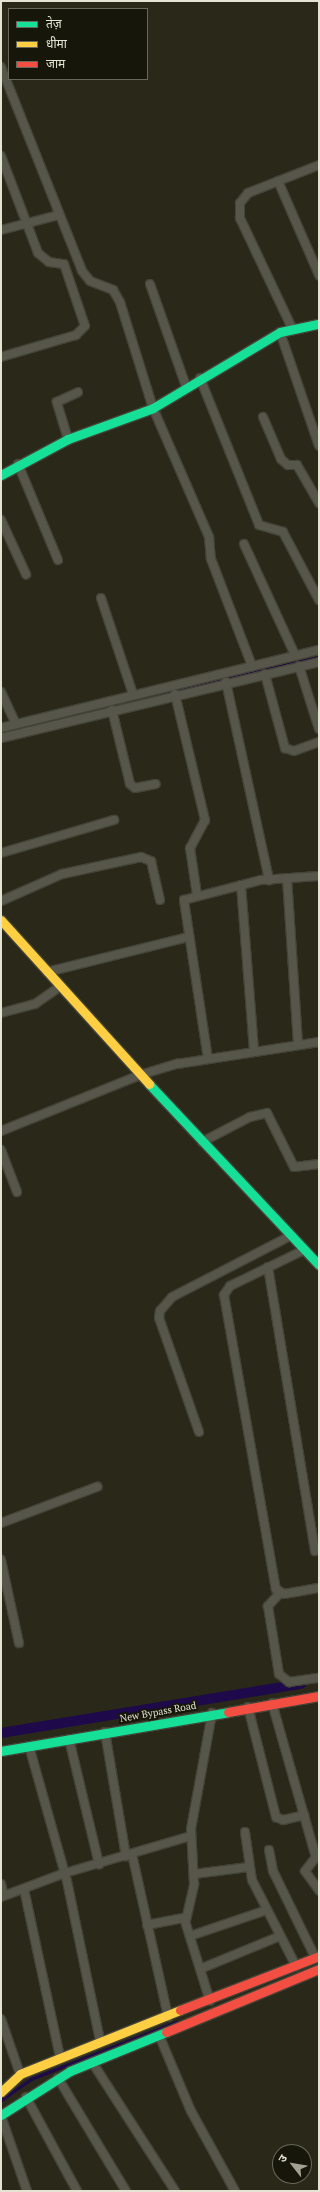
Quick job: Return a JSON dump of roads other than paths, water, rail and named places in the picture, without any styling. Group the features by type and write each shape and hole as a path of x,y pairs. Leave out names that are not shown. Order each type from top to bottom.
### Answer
{"street":[{"path":"1,67 58,214 86,277 117,294 153,408 209,537 211,559 252,666"},
{"path":"1,156 41,257 66,268 85,326 76,335 1,357"},
{"path":"292,328 238,211 248,193 319,165"},
{"path":"278,181 319,275"},
{"path":"1,230 58,214"},
{"path":"150,284 186,386"},
{"path":"1,475 18,464 68,439 153,408 186,386 280,332 292,328 319,324"},
{"path":"280,332 319,446"},
{"path":"200,378 259,525 283,532 319,600"},
{"path":"68,439 57,402 78,392"},
{"path":"263,417 281,459 288,464 297,465 319,503"},
{"path":"18,464 58,560"},
{"path":"1,520 26,574"},
{"path":"244,544 295,655"},
{"path":"101,598 133,694"},
{"path":"1,728 133,694 319,650"},
{"path":"1,738 175,694 319,662"},
{"path":"299,666 319,729"},
{"path":"265,674 285,748 294,751 319,742"},
{"path":"226,682 270,880"},
{"path":"1,692 16,724"},
{"path":"175,694 205,820 190,848 197,895"},
{"path":"112,710 130,784 136,788 156,784"},
{"path":"1,853 114,820"},
{"path":"1,901 62,874 141,857 151,861 160,900"},
{"path":"208,1059 183,904 187,897 270,880 319,876"},
{"path":"287,878 298,1045"},
{"path":"241,885 254,1051"},
{"path":"1,920 59,987 140,1075 290,1236 319,1265"},
{"path":"47,972 188,937"},
{"path":"1,1013 35,1004 59,987"},
{"path":"1,1131 140,1075 208,1059 319,1042"},
{"path":"202,1142 250,1117 267,1113 294,1167 319,1164"},
{"path":"1,1150 17,1192"},
{"path":"199,1432 159,1318 160,1311 172,1297 290,1236"},
{"path":"280,1593 268,1558 224,1295 230,1286 304,1250"},
{"path":"268,1267 315,1551"},
{"path":"1,1523 97,1487"},
{"path":"1,1560 19,1643"},
{"path":"319,1588 280,1593 268,1606 279,1674 289,1682 319,1678"},
{"name":"New Bypass Road","path":"1,1751 212,1713 319,1696"},
{"path":"272,1703 316,1857 305,1871 319,1890"},
{"path":"248,1707 276,1817 283,1820 304,1815"},
{"path":"210,2001 186,1920 194,1874 191,1836 212,1713"},
{"path":"105,1732 129,1855 168,2017"},
{"path":"69,1739 99,1864"},
{"path":"29,1746 65,1873 100,2041"},
{"path":"245,1832 249,1867 267,1910 296,1966"},
{"path":"1,1884 3,1897 65,1873 191,1836"},
{"path":"1,2092 20,2074 100,2041 210,2001 317,1957 273,1871 269,1850"},
{"path":"194,1874 249,1867"},
{"path":"24,1888 60,2057"},
{"path":"190,1936 267,1910"},
{"path":"147,1925 182,1917 186,1920"},
{"path":"200,1969 280,1936"},
{"path":"27,2191 1,2116 26,2097 58,2078 92,2062 319,1969"},
{"path":"1,2019 20,2074"},
{"path":"159,2035 190,2111 235,2191"},
{"path":"92,2062 175,2191"},
{"path":"58,2078 126,2191"},
{"path":"26,2097 77,2191"}],"waterway":[{"path":"85,711 319,657"},
{"path":"14,731 62,717"},
{"path":"1,1733 301,1684"},
{"path":"1,2100 31,2079 176,2022"}]}
